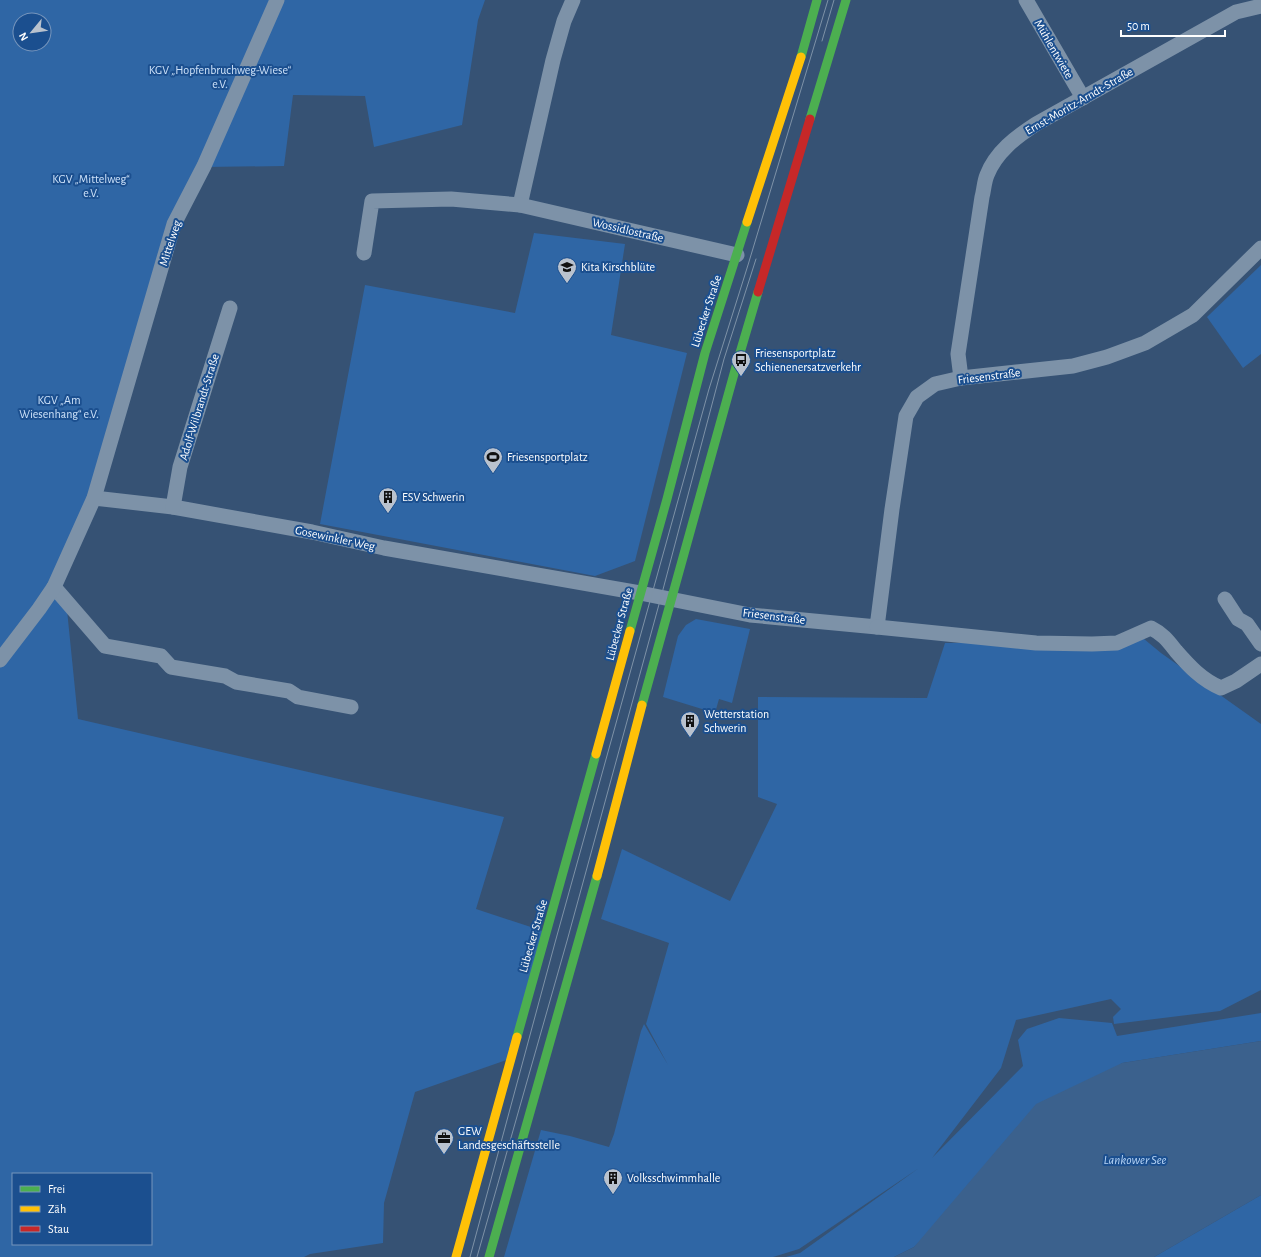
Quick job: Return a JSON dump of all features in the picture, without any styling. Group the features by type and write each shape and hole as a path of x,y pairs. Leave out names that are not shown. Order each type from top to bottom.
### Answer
{"street":[{"name":"Mittelweg","path":"94,498 174,224 204,166 277,0"},
{"path":"520,205 553,60 564,21 573,0"},
{"name":"Lübecker Straße","path":"456,1257 667,499 705,353 799,62 817,0"},
{"path":"489,1257 591,897 644,698 737,363 846,0"},
{"name":"Mühlentwiete","path":"1026,0 1083,98"},
{"name":"Ernst-Moritz-Arndt-Straße","path":"961,378 958,354 981,204 987,176 997,158 1016,137 1036,124 1236,12 1261,6"},
{"name":"Wossidlostraße","path":"364,253 372,201 451,199 520,205 737,255"},
{"name":"Friesenstraße","path":"877,627 892,509 906,416 917,397 935,384 961,378 1073,366 1107,357 1145,343 1193,315 1261,248"},
{"name":"Adolf-Wilbrandt-Straße","path":"173,507 180,467 230,308"},
{"name":"Gosewinkler Weg","path":"94,498 173,507 312,532 384,548 672,599"},
{"path":"0,660 54,587 94,498"},
{"path":"54,587 105,646 161,656 172,667 225,676 236,682 289,691 298,697 351,707"},
{"name":"Friesenstraße","path":"672,599 750,615 1036,643 1117,643 1151,628 1160,632 1193,670 1211,684 1221,688 1236,681 1261,664"},
{"path":"1225,599 1238,619 1247,624 1261,644"}],"green space":[{"path":"0,0 485,0 478,20 462,125 374,147 365,96 293,95 284,166 204,167 174,224 94,498 54,587 66,600 78,719 504,817 476,909 546,932 512,1058 415,1092 384,1203 383,1243 310,1254 304,1257 0,1257"},
{"name":"Friesensportplatz","path":"534,233 625,244 611,335 687,353 635,561 595,576 320,524 365,285 515,313"},
{"path":"1261,265 1261,354 1243,368 1207,317"},
{"path":"696,619 750,629 732,703 719,699 715,713 663,697 678,636 686,625"},
{"path":"1138,634 1161,653 1261,724 1261,990 1220,1011 1114,1024 1113,1017 1121,1009 1111,999 1016,1020 1001,1068 932,1158 1023,1066 1018,1040 1027,1029 1059,1018 1112,1023 1117,1036 1261,1013 1261,1041 1122,1063 914,1247 894,1257 786,1257 800,1253 919,1168 799,1249 773,1257 504,1257 541,1130 570,1136 609,1147 614,1134 644,1024 668,1065 646,1024 669,943 601,919 622,849 730,901 777,804 758,797 758,697 927,698 945,643 1036,643"},
{"path":"1261,1195 1261,1257 1154,1257"}],"water":[{"name":"Lankower See","path":"1261,1041 1261,1195 1154,1257 894,1257 914,1247 1036,1104 1122,1063"}],"tram line":[{"path":"470,1257 556,939 709,389 828,0"},
{"path":"822,41 834,0"},
{"path":"477,1257 567,941 724,359 756,259"}],"traffic: fast":[{"path":"801,57 817,0"},
{"path":"810,119 846,0"},
{"path":"630,631 667,499 705,353 747,222"},
{"path":"642,705 758,292"},
{"path":"517,1037 596,754"},
{"path":"489,1257 597,876"}],"traffic: slow":[{"path":"747,222 801,57"},
{"path":"596,754 630,631"},
{"path":"597,876 642,705"},
{"path":"456,1257 517,1037"}],"traffic: jam":[{"path":"758,292 810,119"}],"place":[{"name":"Kita Kirschblüte","path":"567,284"},
{"name":"Friesensportplatz Schienenersatzverkehr","path":"741,377"},
{"name":"Friesensportplatz","path":"493,474"},
{"name":"ESV Schwerin","path":"388,514"},
{"name":"Wetterstation Schwerin","path":"690,738"},
{"name":"GEW Landesgeschäftsstelle","path":"444,1155"},
{"name":"Volksschwimmhalle","path":"613,1195"}],"park label":[{"name":"KGV „Hopfenbruchweg-Wiese“ e.V.","path":"220,77"},
{"name":"KGV „Mittelweg“ e.V.","path":"91,186"},
{"name":"KGV „Am Wiesenhang“ e.V.","path":"59,407"}]}
